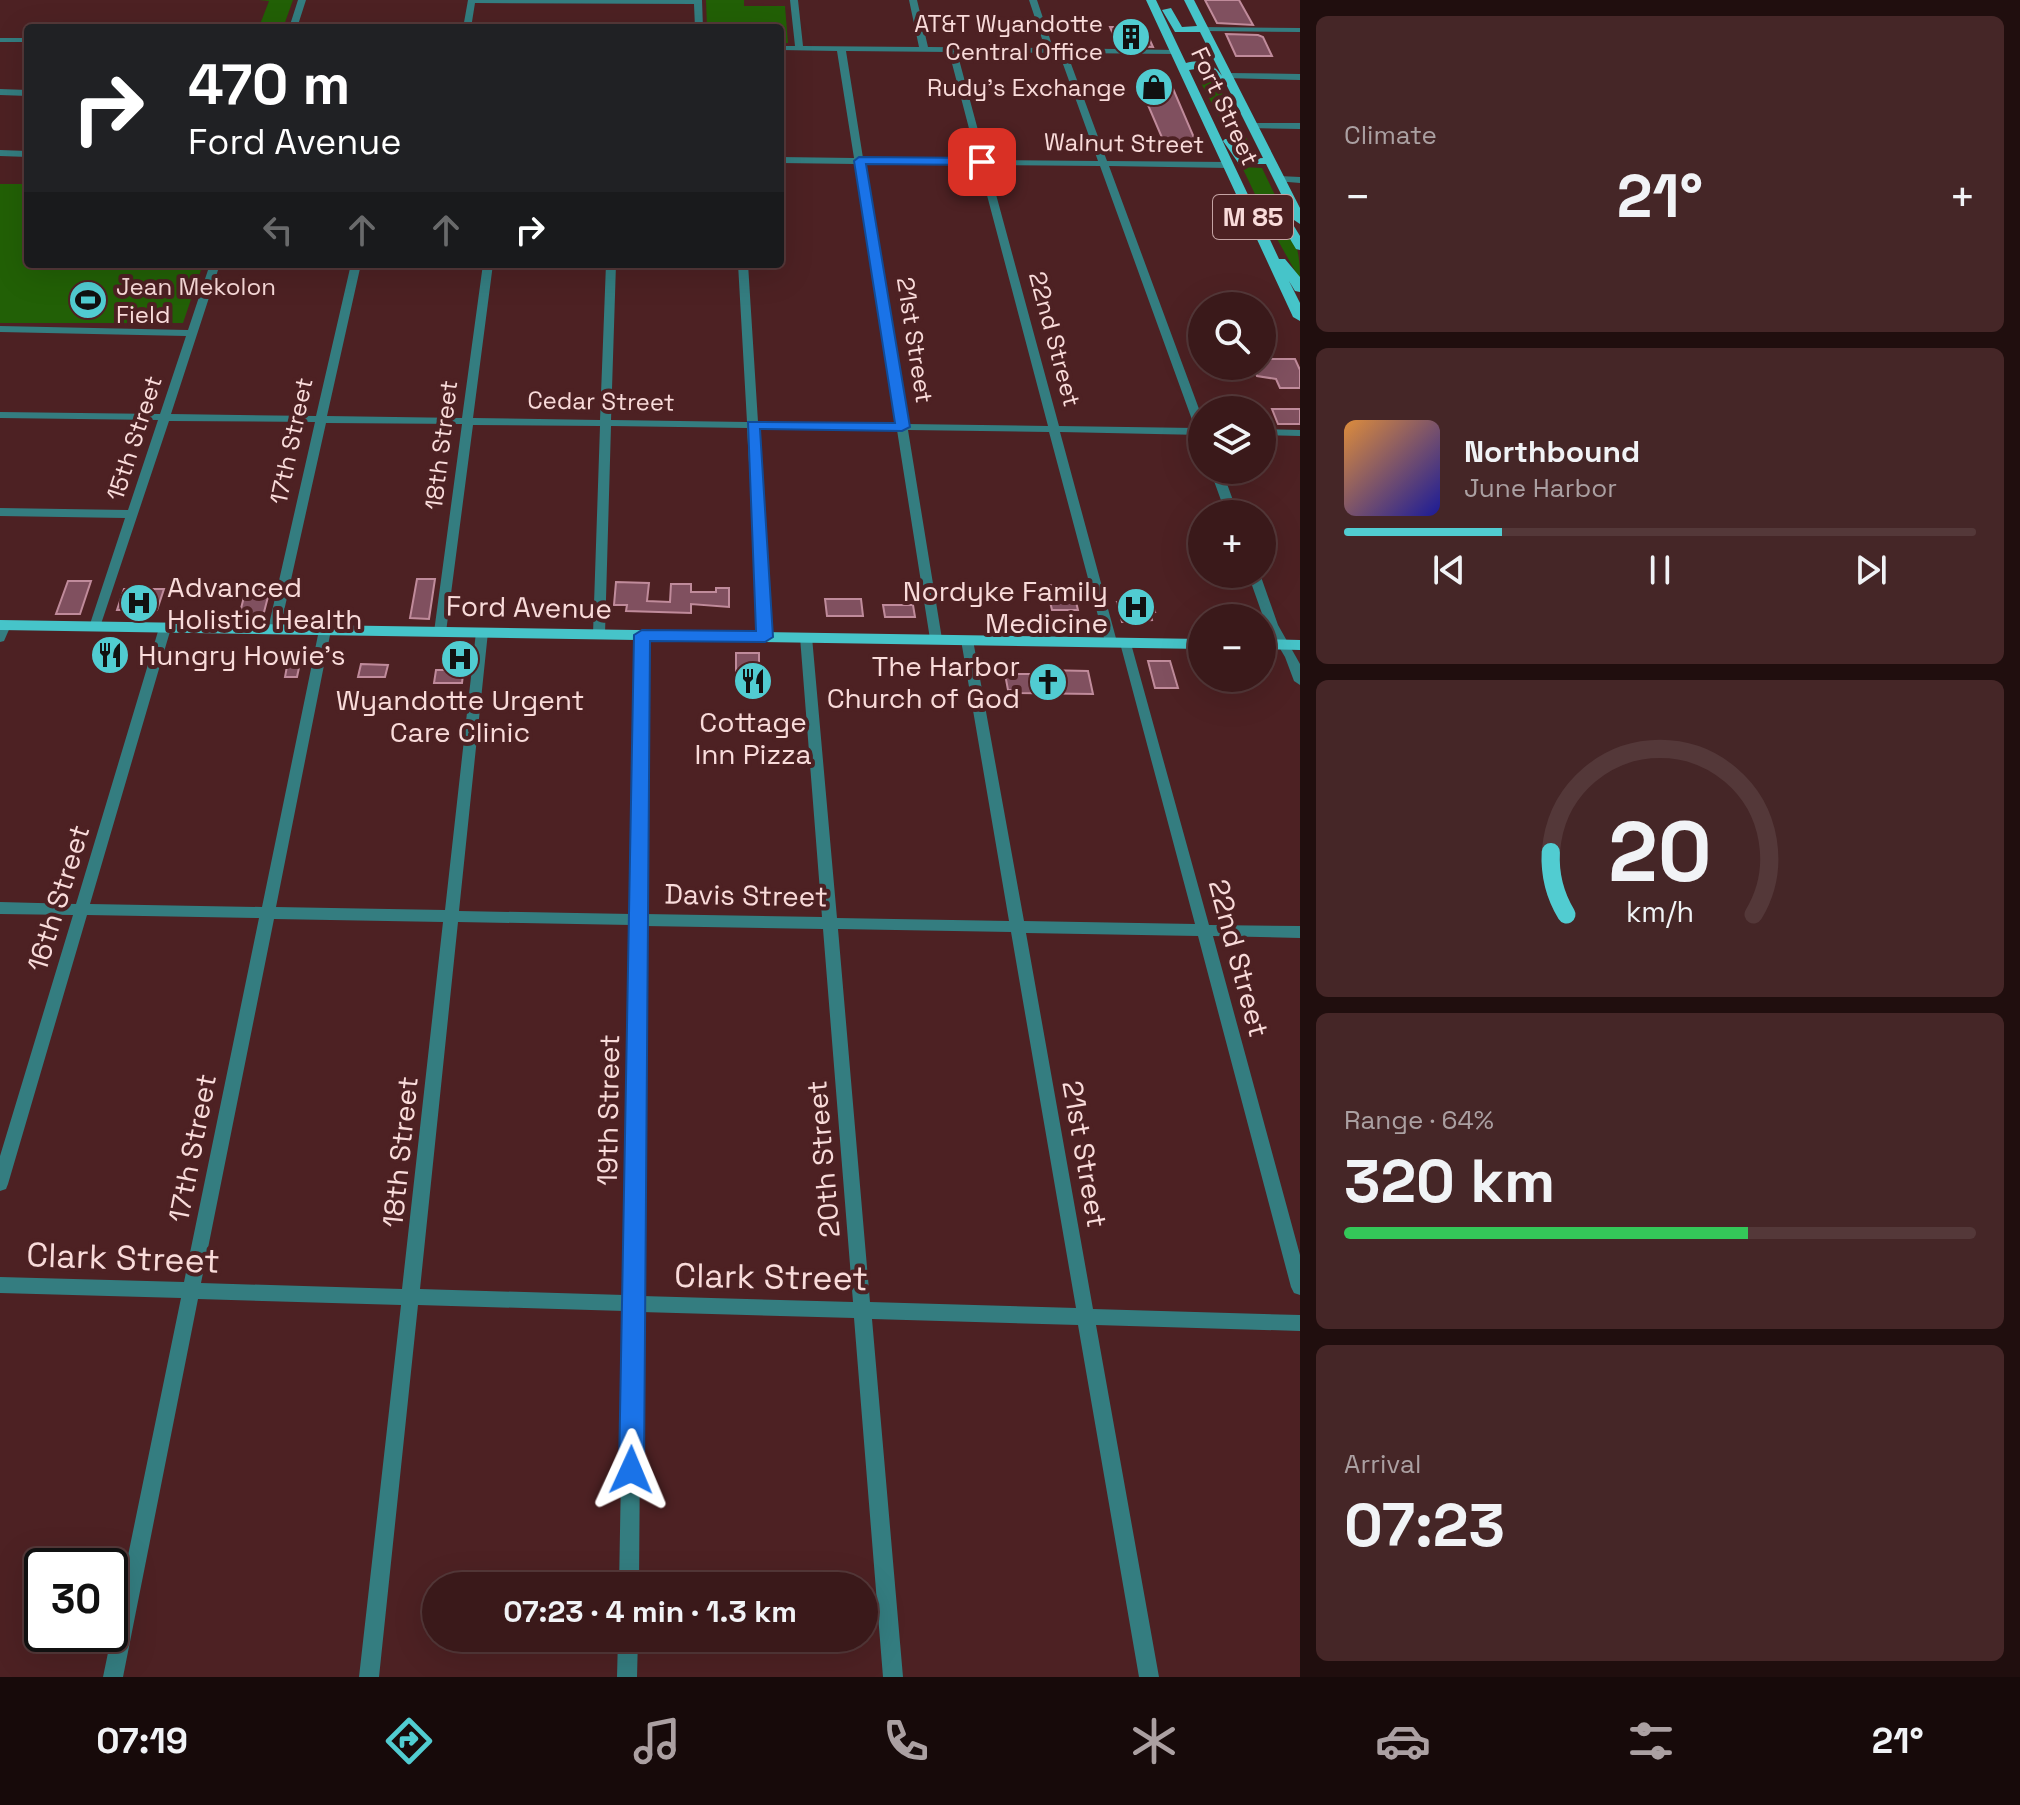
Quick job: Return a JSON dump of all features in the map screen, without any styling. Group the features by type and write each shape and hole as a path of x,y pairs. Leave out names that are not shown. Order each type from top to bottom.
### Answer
{"main road":[{"name":"Fort Street","path":"1151,0 1300,317"},
{"path":"1162,0 1179,30 1203,29"},
{"name":"Fort Street","path":"1189,0 1300,220"},
{"path":"1258,138 1236,115 1214,69 1201,64 1186,74 1211,103 1240,160 1255,163 1269,160"},
{"path":"1257,226 1266,218 1285,221 1300,246"},
{"path":"1270,253 1290,271 1300,288"},
{"name":"Ford Avenue","path":"2,630 95,627 274,629 1188,644"}],"street":[{"path":"294,24 302,0"},
{"path":"468,24 472,0 698,1 699,24"},
{"path":"794,0 799,48"},
{"path":"913,0 924,49"},
{"path":"1033,0 1050,51"},
{"path":"1203,29 1300,30"},
{"path":"0,40 24,40"},
{"path":"784,48 1175,52"},
{"name":"21st Street","path":"841,48 936,639"},
{"name":"22nd Street","path":"952,49 1055,429 1203,930 1300,1287"},
{"path":"1062,51 1189,396"},
{"path":"1228,76 1300,77"},
{"path":"0,92 24,93"},
{"path":"1252,126 1300,126"},
{"path":"0,153 24,154"},
{"name":"Walnut Street","path":"784,160 1228,165"},
{"path":"1279,179 1300,180"},
{"name":"15th Street","path":"95,627 214,268"},
{"name":"17th Street","path":"274,629 355,268"},
{"name":"18th Street","path":"440,632 487,268"},
{"path":"599,634 611,268"},
{"path":"743,268 765,637"},
{"path":"0,329 193,333"},
{"name":"Cedar Street","path":"0,415 1188,432"},
{"path":"1276,432 1300,433"},
{"path":"0,512 132,514"},
{"path":"1259,588 1272,625 1291,645 1300,681"},
{"name":"16th Street","path":"0,1184 165,628"},
{"name":"17th Street","path":"113,1677 325,630"},
{"name":"18th Street","path":"369,1677 482,632"},
{"name":"19th Street","path":"629,1572 642,635"},
{"name":"20th Street","path":"806,637 893,1677"},
{"name":"21st Street","path":"967,640 1149,1677"},
{"name":"Davis Street","path":"0,908 1300,932"},
{"name":"Clark Street","path":"0,1285 1300,1323"},
{"path":"627,1677 628,1652"}],"green space":[{"path":"259,0 293,0 284,24 260,24 269,1"},
{"path":"706,0 744,0 744,6 785,6 788,43 784,43 784,24 707,24"},
{"path":"1198,69 1212,74 1256,156 1253,158 1238,152 1202,85"},
{"path":"1242,167 1262,168 1285,216 1265,215"},
{"path":"0,184 24,184 24,268 202,268 183,323 0,323"},
{"path":"1273,225 1282,227 1293,238 1300,280 1271,228"}],"building":[{"path":"1205,0 1239,0 1253,25 1217,23"},
{"name":"AT&T Wyandotte Central Office","path":"1110,27 1144,27 1153,47 1118,46"},
{"path":"1226,34 1263,37 1272,56 1236,56"},
{"path":"1139,84 1171,84 1195,140 1163,140"},
{"path":"1276,359 1295,359 1300,370 1300,388 1280,388 1276,379"},
{"path":"1276,409 1300,409 1300,424 1278,424"},
{"path":"417,579 435,579 429,619 410,618"},
{"path":"68,581 91,581 80,614 56,614"},
{"path":"616,582 649,583 647,601 670,602 671,584 691,584 691,592 716,592 716,588 729,588 729,607 691,604 691,613 626,611 627,605 614,605"},
{"path":"1046,585 1072,586 1078,610 1052,610"},
{"name":"Advanced Holistic Health","path":"124,589 164,589 157,610 117,610"},
{"path":"257,589 270,589 263,616 239,616 245,593 256,593"},
{"path":"825,599 861,599 863,616 827,616"},
{"name":"Nordyke Family Medicine","path":"1117,602 1152,602 1155,612 1150,612 1152,620 1122,622"},
{"path":"883,605 913,605 915,617 885,617"},
{"name":"Hungry Howie's","path":"108,643 120,643 113,666 100,666"},
{"path":"303,649 297,677 285,677 290,650"},
{"name":"Wyandotte Urgent Care Clinic","path":"456,649 466,649 462,683 434,683 436,670 453,670"},
{"name":"Cottage Inn Pizza","path":"736,653 759,653 759,691 747,690 747,672 736,671"},
{"path":"1148,661 1170,661 1178,688 1155,688"},
{"path":"361,664 388,665 385,677 358,677"},
{"name":"The Harbor Church of God","path":"1043,670 1088,671 1093,694 1017,693 1016,690 1008,690 1005,674 1044,674"}],"place":[{"name":"AT&T Wyandotte Central Office","path":"1131,37"},
{"name":"Rudy's Exchange","path":"1154,87"},
{"name":"Jean Mekolon Field","path":"88,300"},
{"name":"Advanced Holistic Health","path":"139,603"},
{"name":"Nordyke Family Medicine","path":"1136,607"},
{"name":"Hungry Howie's","path":"110,655"},
{"name":"Wyandotte Urgent Care Clinic","path":"460,659"},
{"name":"Cottage Inn Pizza","path":"753,681"},
{"name":"The Harbor Church of God","path":"1048,682"}],"route":[{"path":"631,1470 642,635 765,637 753,425 902,427 859,161 982,162"}]}
